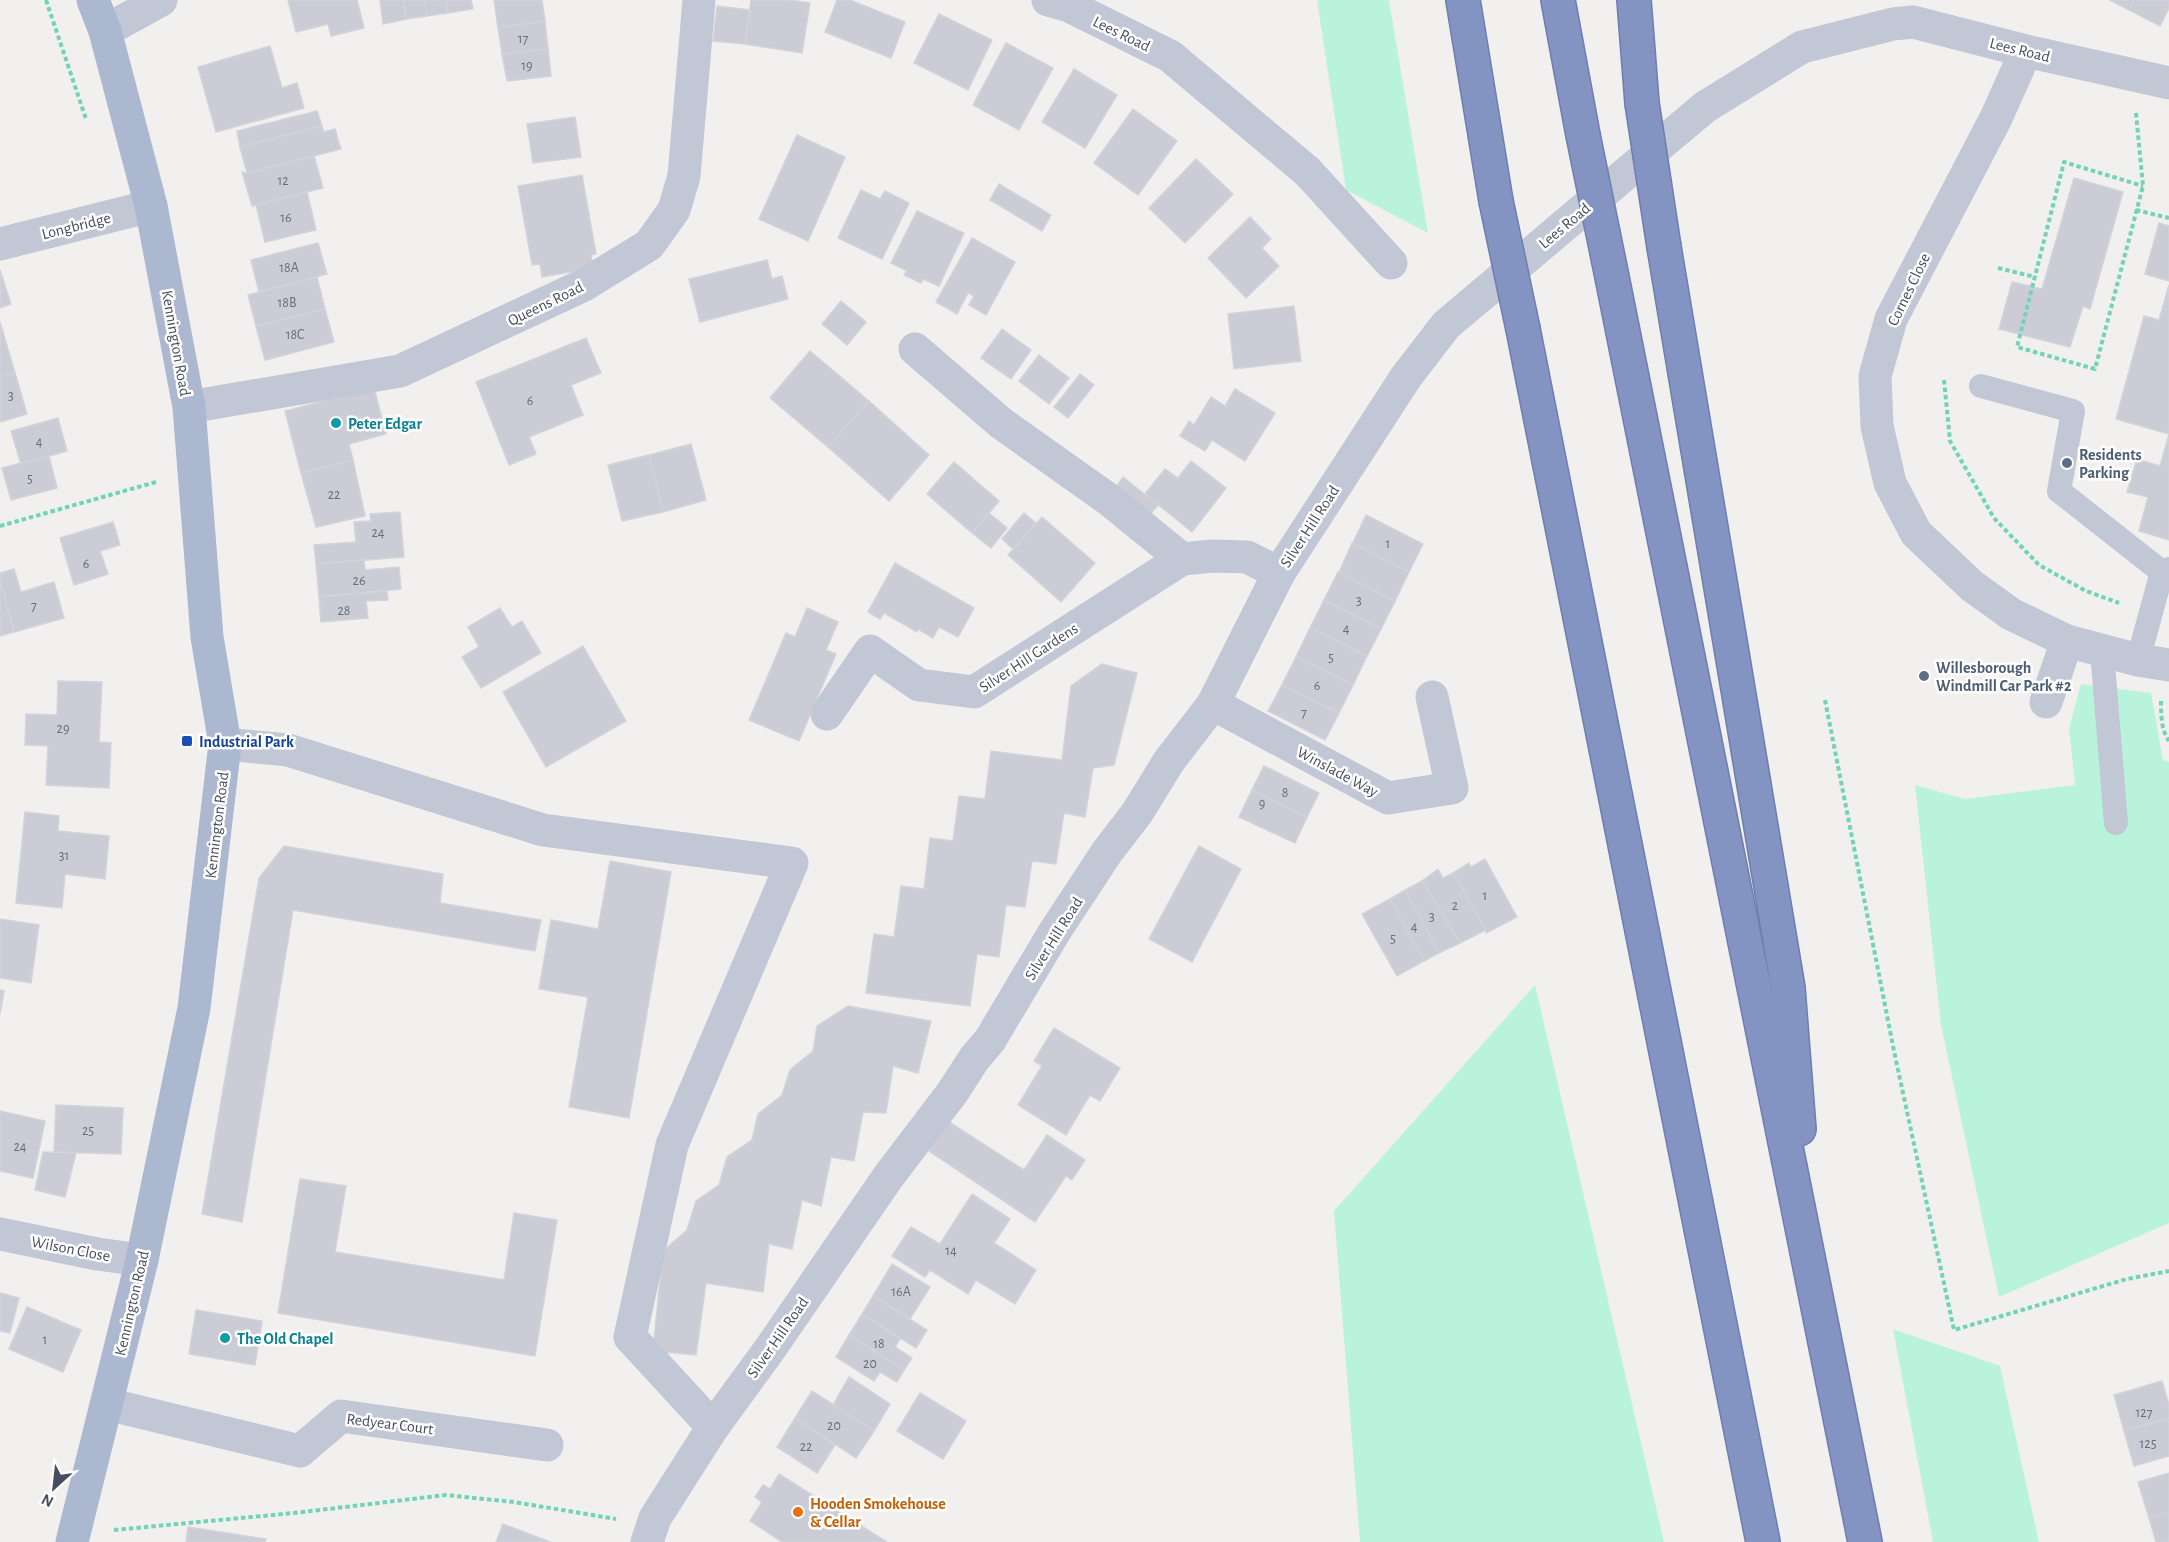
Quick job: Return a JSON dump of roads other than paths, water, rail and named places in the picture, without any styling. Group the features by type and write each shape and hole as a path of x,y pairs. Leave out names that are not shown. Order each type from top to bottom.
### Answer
{"highway":[{"path":"1463,0 1496,201 1763,1542"},
{"path":"1558,0 1809,1272 1865,1542"},
{"path":"1634,0 1642,103 1664,247 1788,988 1809,1272"}],"main road":[{"name":"Kennington Road","path":"73,1538 142,1260 194,1008 225,744 207,637 189,406 152,206 105,31 93,0"}],"street":[{"path":"105,31 161,0"},
{"name":"Queens Road","path":"189,406 400,371 584,285 649,245 674,210 684,176 699,0"},
{"name":"Lees Road","path":"1048,0 1069,6 1170,56 1308,172 1391,263"},
{"name":"Lees Road","path":"1446,325 1706,107 1802,47 1893,24 1914,22 2026,51 2169,82"},
{"name":"Cornes Close","path":"2026,51 1996,118 1891,319 1875,376 1876,426 1890,483 1916,533 1972,586 2011,614 2067,641 2153,662"},
{"name":"Longbridge","path":"0,244 152,206"},
{"name":"Silver Hill Road","path":"648,1536 655,1518 713,1427 772,1346 888,1177 990,1040 1055,931 1107,852 1137,813 1169,761 1213,704 1279,573 1406,377 1446,325"},
{"path":"915,349 1001,423 1108,499 1182,559"},
{"name":"Silver Hill Gardens","path":"827,714 870,651 920,685 974,692 1182,559 1247,556 1279,573"},
{"path":"2043,710 2067,641"},
{"name":"Winslade Way","path":"1213,704 1389,798 1452,788 1432,697"},
{"path":"225,744 288,750 543,830 792,863 672,1145 630,1336 713,1427"},
{"name":"Wilson Close","path":"0,1234 97,1254 142,1260"},
{"name":"Redyear Court","path":"107,1404 300,1451 341,1416 547,1445"}],"lane":[{"path":"1981,386 2073,411 2059,491 2166,571 2150,615 2153,662"},
{"path":"2102,651 2116,823"}],"place":[{"name":"Peter Edgar","path":"336,423"},
{"name":"Residents Parking","path":"2067,463"},
{"name":"Willesborough Windmill Car Park #2","path":"1924,676"},
{"name":"Industrial Park","path":"187,741"},
{"name":"The Old Chapel","path":"225,1338"},
{"name":"Hooden Smokehouse & Cellar","path":"798,1512"}]}
